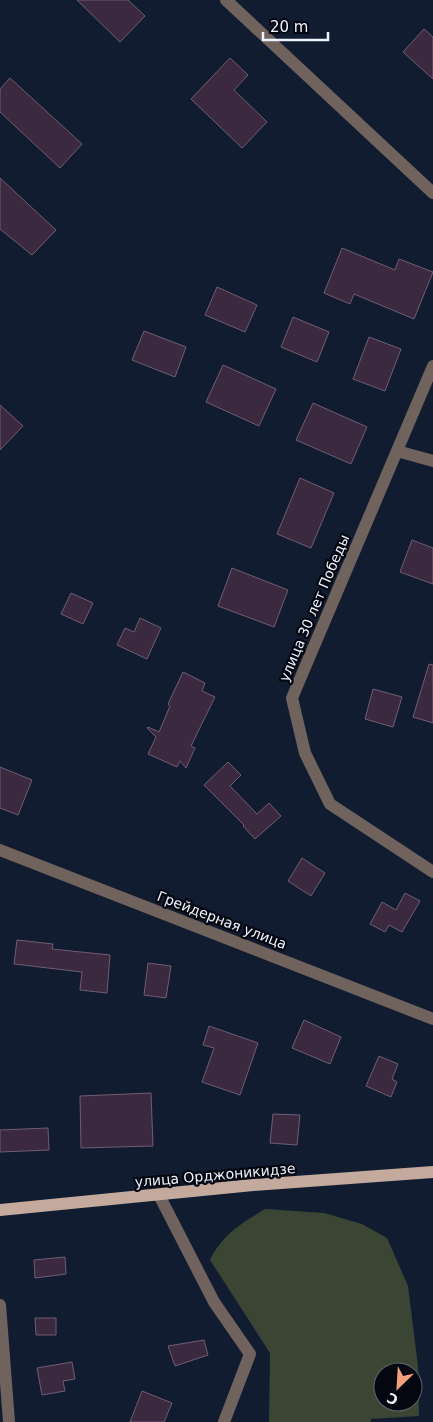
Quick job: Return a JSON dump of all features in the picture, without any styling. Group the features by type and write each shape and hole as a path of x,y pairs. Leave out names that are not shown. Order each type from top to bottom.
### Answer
{"main road":[{"name":"улица Орджоникидзе","path":"0,1210 253,1185 433,1172"}],"street":[{"path":"226,0 433,193"},
{"name":"улица 30 лет Победы","path":"433,366 292,698 305,753 330,804 433,872"},
{"path":"397,451 433,461"},
{"name":"Грейдерная улица","path":"0,850 433,1019"},
{"path":"159,1195 214,1302 250,1354 224,1422"},
{"path":"0,1305 9,1422"}],"green space":[{"path":"265,1209 324,1213 362,1224 387,1238 408,1286 418,1362 373,1362 373,1412 419,1412 419,1416 371,1419 371,1422 269,1422 270,1353 210,1260 227,1236"}],"building":[{"path":"77,0 128,0 145,16 120,42"},
{"path":"424,29 433,37 433,79 403,52"},
{"path":"230,58 248,75 234,90 267,122 242,148 191,99"},
{"path":"10,78 82,144 60,168 0,112 0,89"},
{"path":"0,178 56,230 32,255 0,229"},
{"path":"342,248 395,270 399,259 433,272 414,319 354,294 350,304 324,293"},
{"path":"217,287 257,305 245,332 205,315"},
{"path":"293,317 329,332 317,362 281,347"},
{"path":"144,331 186,347 175,377 132,360"},
{"path":"369,337 401,349 385,391 353,379"},
{"path":"223,365 276,389 259,426 206,402"},
{"path":"313,403 367,427 351,464 296,440"},
{"path":"0,405 23,426 0,450"},
{"path":"300,478 334,493 311,548 277,534"},
{"path":"412,540 433,548 433,584 400,572"},
{"path":"232,568 288,590 274,627 218,606"},
{"path":"71,593 93,603 83,624 61,614"},
{"path":"140,618 161,628 147,659 117,645 125,628 134,632"},
{"path":"429,664 433,665 433,723 413,717"},
{"path":"183,672 205,683 202,691 215,697 191,746 195,748 186,768 180,761 177,767 148,754 156,737 147,728 159,732 170,706 168,704"},
{"path":"373,689 402,697 393,727 365,719"},
{"path":"228,762 241,775 230,786 257,814 269,803 281,816 255,839 244,825 204,785"},
{"path":"0,767 32,780 18,815 0,808"},
{"path":"302,858 325,873 311,896 288,881"},
{"path":"405,893 420,901 402,932 389,925 385,932 370,924 382,902 396,910"},
{"path":"17,940 53,944 52,949 110,955 107,993 80,990 82,972 14,964"},
{"path":"148,963 171,966 166,998 144,995"},
{"path":"304,1020 341,1037 330,1064 292,1048"},
{"path":"209,1026 258,1043 240,1095 202,1082 214,1048 203,1045"},
{"path":"379,1056 398,1064 392,1079 397,1082 391,1097 366,1086"},
{"path":"151,1093 153,1146 81,1148 80,1096"},
{"path":"273,1114 300,1115 297,1145 270,1143"},
{"path":"48,1128 49,1150 0,1152 0,1130"},
{"path":"65,1257 66,1274 35,1278 34,1260"},
{"path":"35,1318 56,1318 56,1335 36,1335"},
{"path":"204,1340 208,1355 175,1366 168,1346"},
{"path":"72,1362 75,1379 63,1381 65,1391 42,1395 37,1368"},
{"path":"142,1391 172,1403 164,1422 130,1422"}]}
